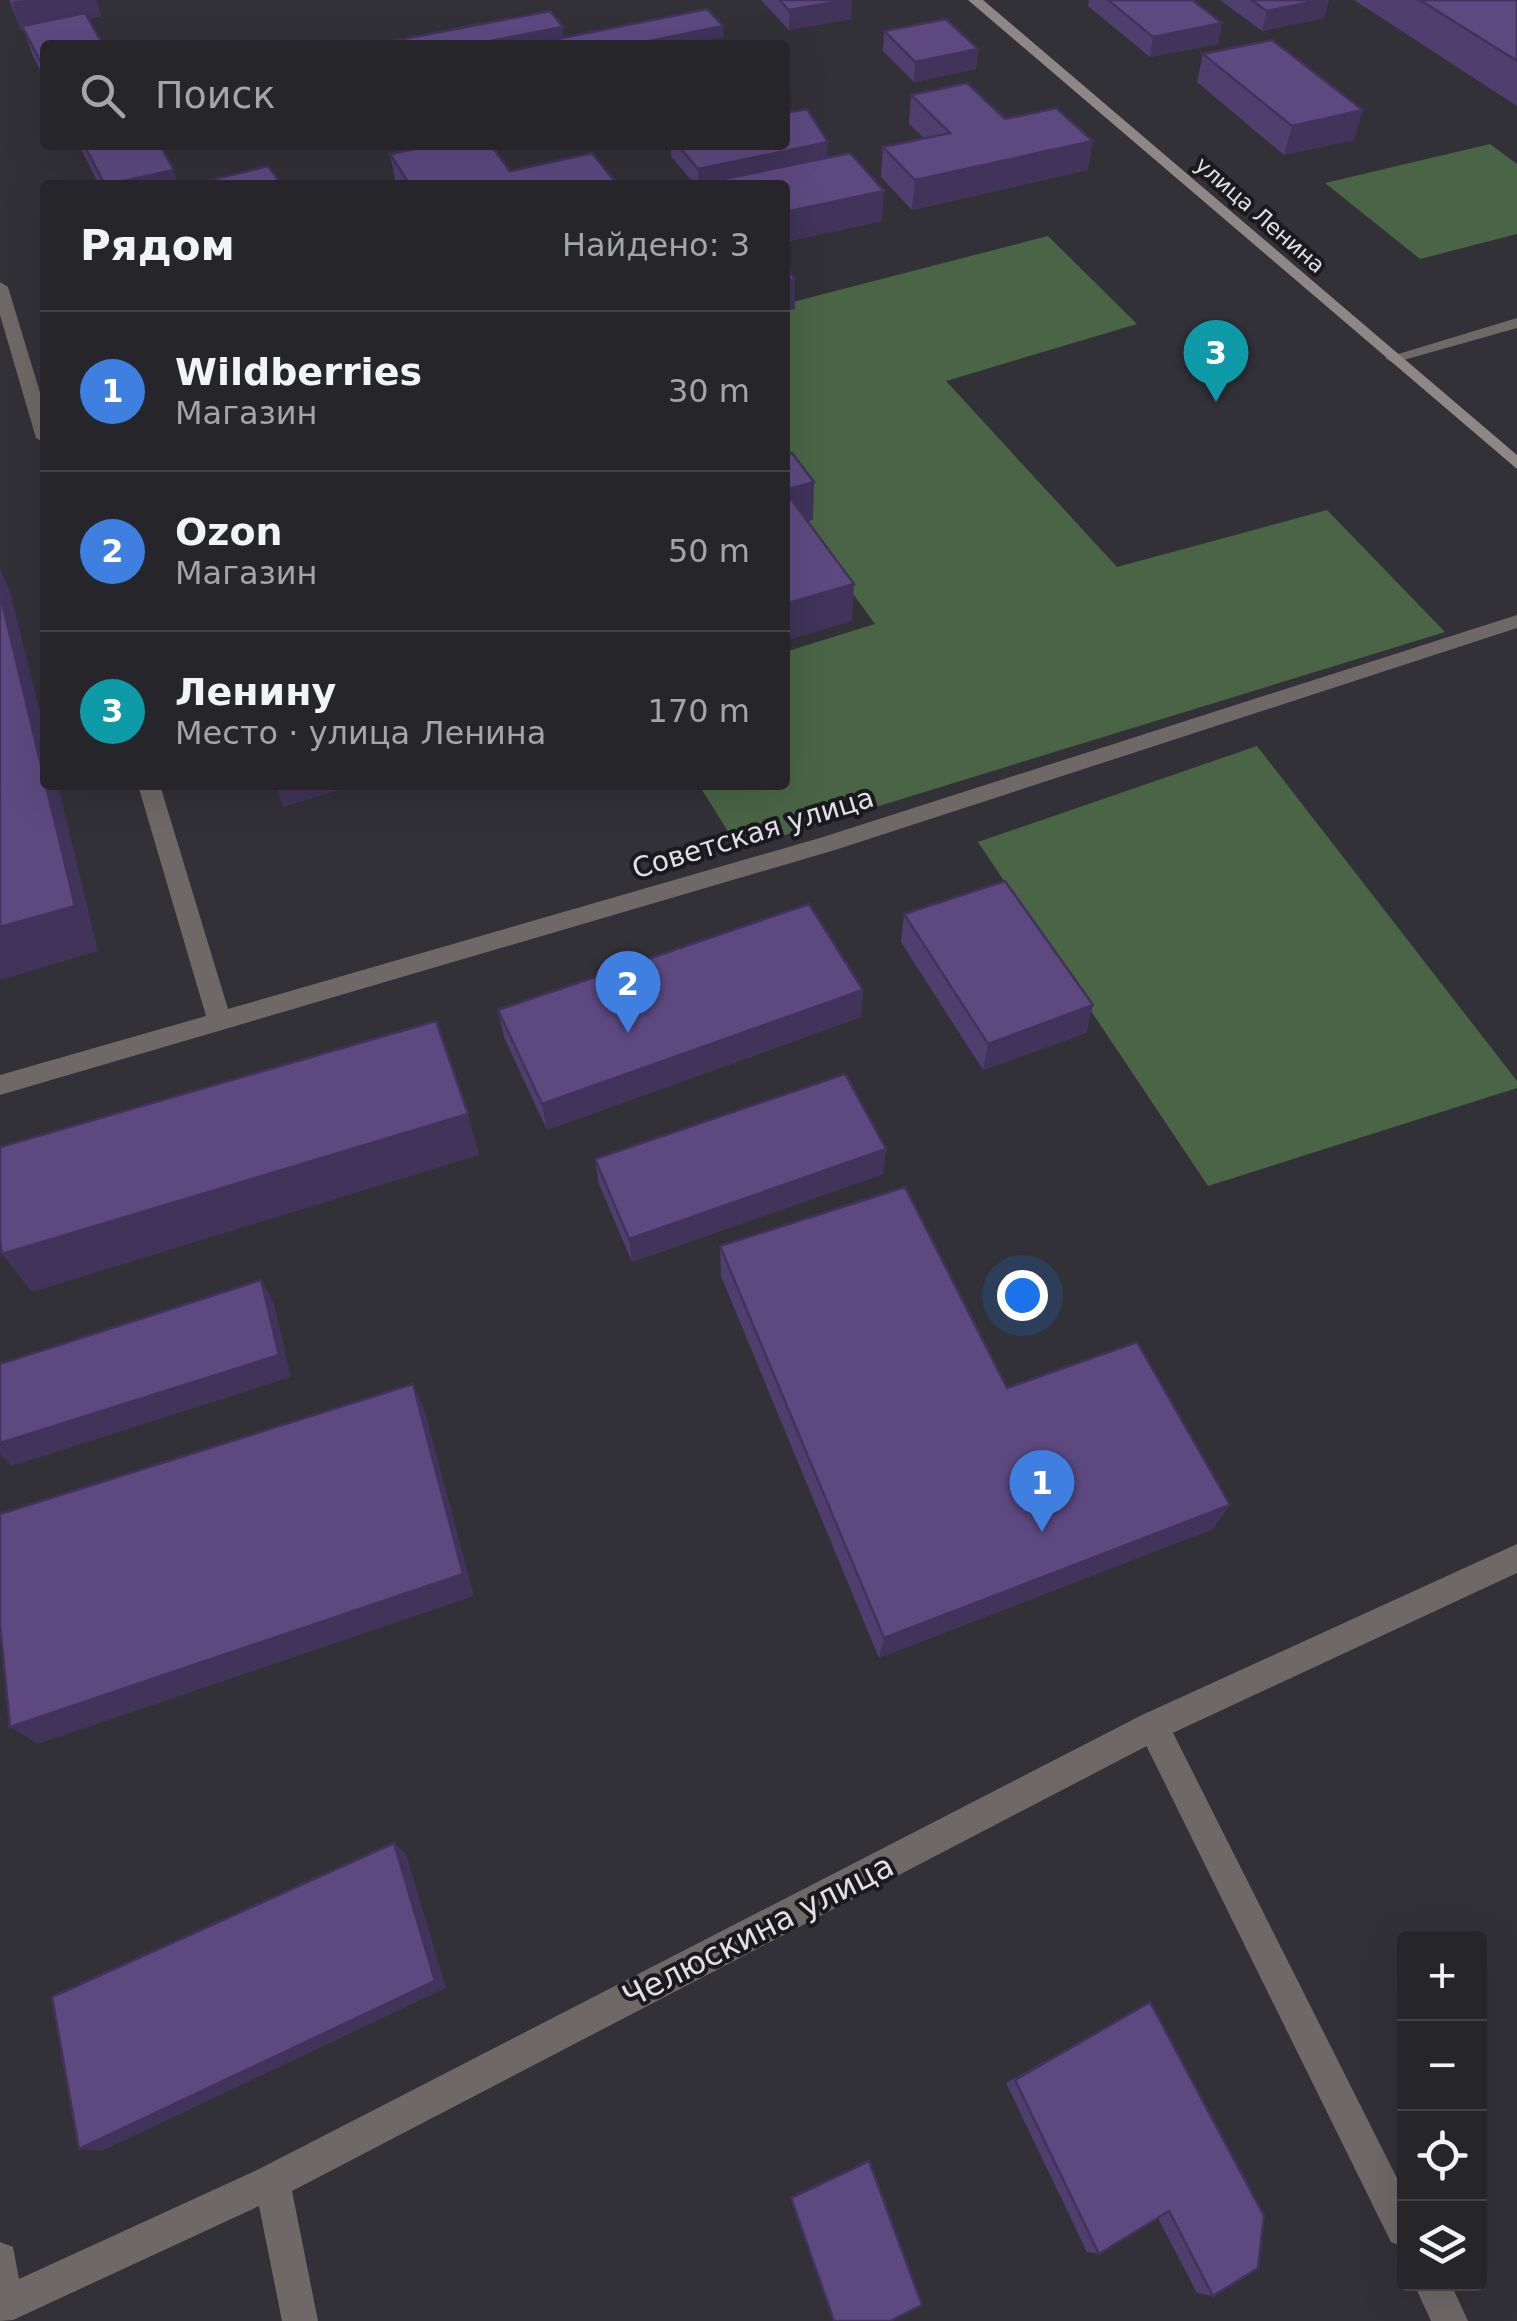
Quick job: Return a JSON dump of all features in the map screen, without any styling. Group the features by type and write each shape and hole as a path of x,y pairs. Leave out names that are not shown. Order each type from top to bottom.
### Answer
{"main road":[{"name":"улица Ленина","path":"975,0 1517,464"}],"street":[{"path":"0,288 40,421"},
{"path":"1392,358 1517,323"},
{"name":"Советская улица","path":"0,1085 826,844 1517,622"},
{"path":"150,790 219,1019"},
{"name":"Челюскина улица","path":"2,2306 272,2182 1153,1726 1517,1558"},
{"path":"1153,1726 1397,2215"},
{"path":"272,2182 300,2321"},
{"path":"0,2260 2,2306"},
{"path":"1435,2291 1450,2321"}],"green space":[{"path":"1490,144 1517,164 1517,234 1420,259 1325,183"},
{"path":"1048,236 1137,324 946,381 1117,567 1327,510 1445,632 739,849 702,790 790,790 790,650 875,624 790,507 790,303"},
{"path":"1257,746 1517,1081 1517,1088 1208,1186 978,842"}],"building":[{"path":"779,0 846,0 789,10"},
{"path":"1108,0 1192,0 1222,23 1153,37"},
{"path":"1251,0 1320,0 1267,11"},
{"path":"1420,0 1517,0 1517,61"},
{"path":"707,9 723,26 654,40 552,40"},
{"path":"550,11 563,27 496,40 398,40"},
{"path":"85,13 100,40 40,40 40,60 22,26"},
{"path":"946,19 978,49 915,62 884,31"},
{"path":"1272,40 1363,110 1292,126 1203,54"},
{"path":"967,83 1005,119 1056,108 1093,141 915,180 883,147 950,133 911,95"},
{"path":"807,109 828,142 790,150 790,112"},
{"path":"87,150 163,150 174,170 128,180 102,180"},
{"path":"410,150 495,150 510,171 592,153 614,180 407,180 390,154"},
{"path":"682,150 789,150 698,169"},
{"path":"850,153 884,191 790,211 790,180 718,180"},
{"path":"268,166 278,180 211,180"},
{"path":"792,453 814,482 790,489"},
{"path":"790,498 854,584 790,603"},
{"path":"0,594 40,760 40,790 47,790 75,906 0,927"},
{"path":"1005,881 1093,1005 988,1044 904,914"},
{"path":"809,904 863,990 542,1104 498,1010"},
{"path":"436,1021 468,1114 2,1254 0,1147"},
{"path":"845,1074 886,1149 629,1239 595,1159"},
{"path":"905,1187 1007,1388 1137,1342 1230,1505 884,1638 720,1246"},
{"path":"261,1280 279,1355 0,1443 0,1364"},
{"path":"413,1384 463,1574 10,1727 0,1624 0,1514"},
{"path":"394,1843 435,1981 79,2149 52,1997"},
{"path":"1150,2002 1264,2216 1258,2268 1213,2296 1169,2211 1099,2254 1015,2080"},
{"path":"869,2161 922,2305 890,2321 834,2321 791,2198"}],"place":[{"name":"Ленину","path":"1216,402"},
{"name":"Ozon","path":"628,1033"},
{"name":"Wildberries","path":"1042,1532"}]}
